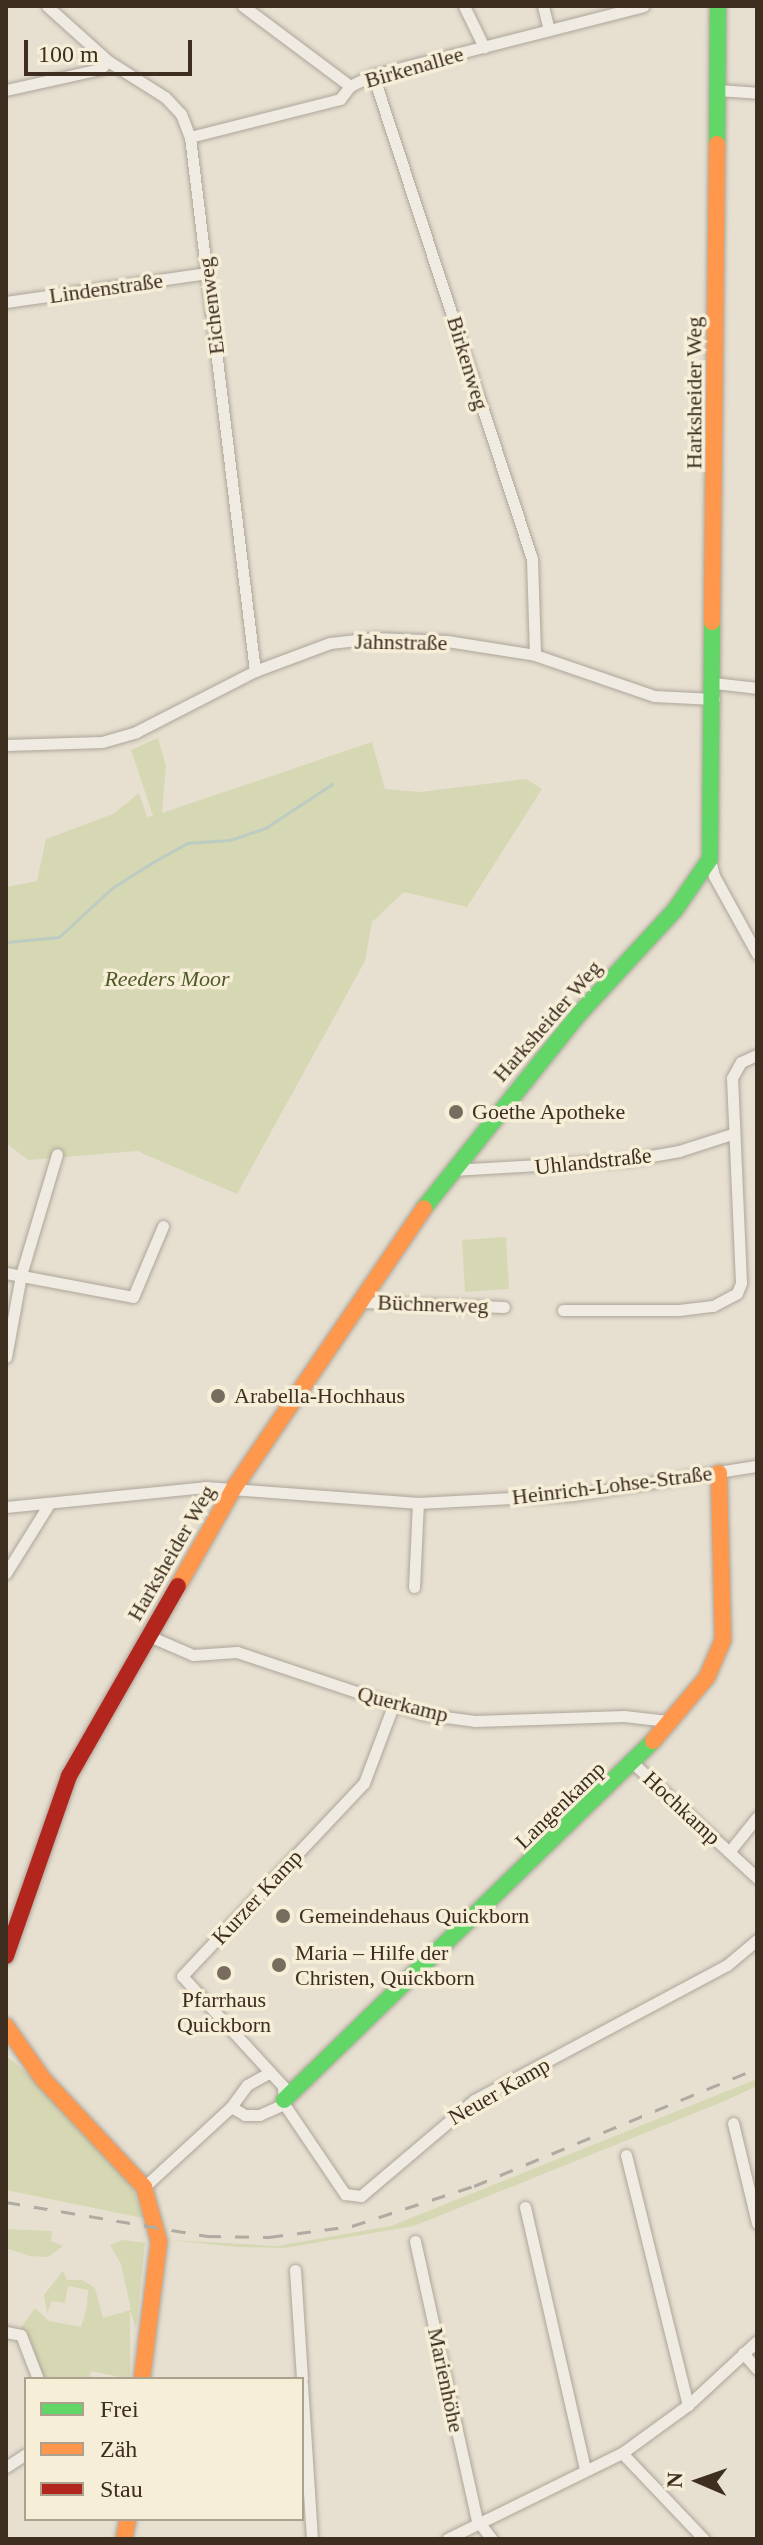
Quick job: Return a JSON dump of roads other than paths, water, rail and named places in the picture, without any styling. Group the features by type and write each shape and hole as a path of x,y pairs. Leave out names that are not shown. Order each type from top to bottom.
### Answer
{"main road":[{"name":"Harksheider Weg","path":"6,1956 63,1789 234,1488 452,1170 579,1014 675,910 710,859 714,691 718,6"},
{"name":"Langenkamp","path":"284,2102 634,1764 707,1677 723,1640 719,1473"},
{"path":"6,2029 43,2079 144,2187 159,2242 142,2377"}],"street":[{"name":"Eichenweg","path":"47,6 108,61 165,97 181,114 190,137 255,671"},
{"path":"243,6 350,86"},
{"path":"464,6 484,47"},
{"path":"543,6 549,30"},
{"name":"Birkenallee","path":"190,137 340,99 350,86 373,75 643,6"},
{"path":"6,90 100,69 108,61"},
{"name":"Birkenweg","path":"373,75 532,559 535,655"},
{"path":"718,90 757,93"},
{"name":"Lindenstraße","path":"6,302 207,273"},
{"name":"Jahnstraße","path":"6,745 102,742 136,732 255,671 330,643 375,638 447,641 535,655 654,696 757,688"},
{"path":"710,859 714,876 756,951"},
{"path":"563,1310 679,1310 713,1306 737,1293 741,1283 732,1134 734,1071 757,1055"},
{"name":"Uhlandstraße","path":"452,1170 628,1160 679,1151 732,1134"},
{"path":"6,1357 21,1275 57,1154"},
{"path":"6,1273 133,1297 163,1226"},
{"name":"Büchnerweg","path":"361,1302 504,1307"},
{"name":"Heinrich-Lohse-Straße","path":"6,1507 234,1488 418,1503 573,1495 757,1466"},
{"path":"414,1587 418,1503"},
{"path":"6,1573 49,1504"},
{"name":"Querkamp","path":"149,1636 193,1655 237,1652 393,1706 475,1721 624,1716 668,1721"},
{"name":"Kurzer Kamp","path":"270,2072 182,1976 364,1783 393,1706"},
{"name":"Hochkamp","path":"634,1764 757,1878"},
{"name":"Hochkamp","path":"729,1852 757,1817"},
{"name":"Neuer Kamp","path":"284,2102 345,2194 361,2196 474,2100 727,1965 757,1940"},
{"path":"144,2187 231,2107 247,2085 270,2072 283,2086 284,2102"},
{"name":"Langenkamp","path":"231,2107 245,2115 259,2115 284,2102"},
{"path":"733,2123 757,2223"},
{"path":"626,2155 688,2405"},
{"path":"525,2207 585,2469"},
{"name":"Marienhöhe","path":"415,2241 477,2520 492,2539"},
{"path":"295,2270 302,2377"},
{"path":"6,2332 21,2335 37,2377"},
{"path":"447,2539 477,2520 622,2453 688,2405 757,2341"},
{"path":"743,2353 757,2369"},
{"path":"304,2413 312,2539"},
{"path":"622,2453 704,2539"},
{"path":"6,2467 24,2455"}],"waterway":[{"path":"6,942 59,937 112,888 153,862 187,843 230,840 267,827 332,784"}],"railway":[{"path":"6,2202 207,2236 269,2237 352,2226 474,2186 757,2068"}],"place":[{"name":"Goethe Apotheke","path":"456,1112"},
{"name":"Arabella-Hochhaus","path":"218,1396"},
{"name":"Gemeindehaus Quickborn","path":"283,1916"},
{"name":"Maria – Hilfe der Christen, Quickborn","path":"279,1965"},
{"name":"Pfarrhaus Quickborn","path":"224,1973"}],"park label":[{"name":"Reeders Moor","path":"167,979"}]}
